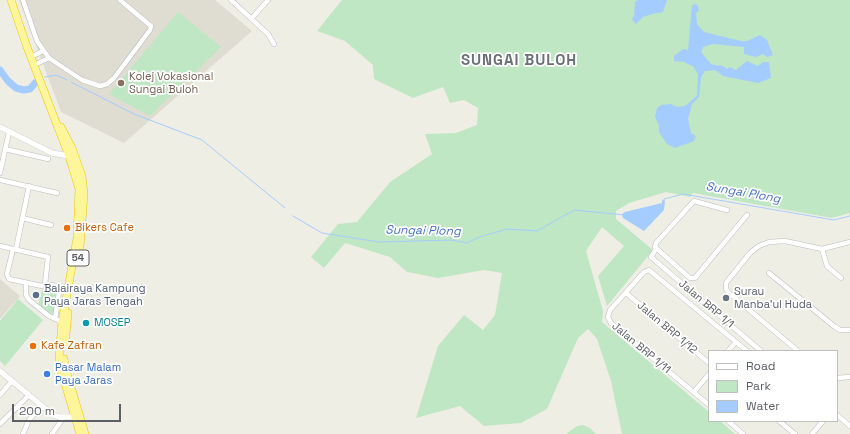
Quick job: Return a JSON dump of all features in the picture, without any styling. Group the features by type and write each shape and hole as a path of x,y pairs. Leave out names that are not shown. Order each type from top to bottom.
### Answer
{"highway":[{"name":"54","path":"11,0 31,57 56,120 78,184 79,209 77,238 68,288 58,320 61,370 80,434"},
{"name":"54","path":"56,120 65,134 81,170 84,193 82,238 67,322 64,360 85,434"},
{"path":"65,134 70,149 69,156 74,160 77,166 84,193"}],"street":[{"path":"23,0 37,40 49,58 86,82 100,86 107,84 133,54 150,30 151,26 120,0"},
{"path":"232,0 268,34 274,44"},
{"path":"252,18 268,0"},
{"path":"31,57 43,51"},
{"path":"34,65 49,58"},
{"path":"0,127 52,153 69,156"},
{"path":"0,173 9,132"},
{"path":"52,153 61,151 64,142"},
{"path":"5,149 48,159"},
{"path":"0,180 57,193"},
{"path":"28,186 22,218 7,276 9,279 26,283 42,286 46,284 68,288"},
{"path":"727,210 694,201 656,243 656,249 690,278 694,278 747,215"},
{"path":"22,218 51,225"},
{"path":"797,350 728,292 726,289 726,283 750,253 759,246 769,242 785,241 822,249 850,242"},
{"path":"0,246 48,257 46,284"},
{"name":"Jalan BRP 1/1","path":"656,249 651,257 761,350"},
{"path":"822,249 827,266 841,278"},
{"path":"657,262 662,254"},
{"name":"Jalan BRP 1/11","path":"708,404 611,323 608,314 644,272 651,271 736,342"},
{"path":"769,273 835,327 840,330 850,330"},
{"path":"26,283 26,294 30,300 58,320"},
{"path":"58,320 60,286"},
{"name":"Jalan BRP 1/12","path":"626,293 708,361"},
{"path":"729,350 736,342 746,350"},
{"path":"0,371 56,417 74,417"},
{"path":"694,392 708,375"},
{"path":"838,378 850,378"},
{"path":"0,395 12,381"},
{"path":"0,424 29,396"},
{"path":"23,434 29,420 41,406"},
{"path":"838,416 850,426"},
{"path":"52,434 64,417"},
{"path":"729,422 743,434"},
{"path":"780,422 794,434"},
{"path":"812,434 822,422"}],"shaded area":[{"name":"Kolej Vokasional Sungai Buloh","path":"19,0 215,0 252,31 124,143 61,112"},
{"path":"0,279 20,296 0,319"}],"green space":[{"path":"342,0 850,0 850,213 832,218 693,193 690,197 666,192 629,203 616,211 616,219 653,250 607,306 598,276 624,246 602,227 586,251 603,311 602,322 708,411 708,422 721,422 735,434 622,434 611,381 597,339 588,329 578,338 547,409 521,423 484,426 460,406 416,418 438,346 464,315 483,330 495,315 502,273 484,270 438,278 407,272 390,257 345,243 324,268 311,257 338,224 357,222 390,182 432,154 425,134 456,133 477,125 478,108 464,100 450,103 443,87 413,98 374,79 373,65 345,41 317,31"},
{"path":"178,12 221,47 150,116 109,94"},
{"path":"42,290 57,294 54,313 51,314 38,305"},
{"path":"18,299 43,320 5,366 0,361 0,321"},
{"path":"583,425 590,428 596,434 566,434 577,426"}],"water":[{"path":"638,0 667,0 663,12 643,17 636,24 632,19 634,16 635,2"},
{"path":"697,4 699,10 696,13 697,24 704,32 741,41 747,41 760,35 767,40 773,55 767,57 763,54 756,57 744,54 744,47 713,44 703,47 701,52 711,64 718,66 721,65 727,69 730,67 736,70 747,61 758,66 763,62 769,62 771,78 758,83 723,76 715,70 705,71 701,77 699,97 692,104 688,119 691,133 696,136 694,141 675,148 667,144 659,132 659,125 655,117 657,108 661,105 671,104 677,107 685,106 697,96 698,74 694,67 684,62 674,61 674,56 683,49 688,50 692,5"},
{"path":"662,200 665,201 664,210 644,231 623,218 622,214 625,212 662,203"}],"waterway":[{"name":"Sungai Plong","path":"0,70 8,81 16,88 24,90 30,89 35,83"},
{"name":"Sungai Plong","path":"45,77 56,75 67,80"},
{"name":"Sungai Plong","path":"71,82 134,114 202,140 285,208"},
{"name":"Sungai Plong","path":"664,202 664,199 683,194 834,220 850,216"},
{"name":"Sungai Plong","path":"293,216 322,233 379,242 451,240 467,243 479,237 507,229 537,231 574,210 624,215"}],"place":[{"name":"Kolej Vokasional Sungai Buloh","path":"121,83"},
{"name":"Bikers Cafe","path":"67,228"},
{"name":"Balairaya Kampung Paya Jaras Tengah","path":"36,295"},
{"name":"Surau Manba'ul Huda","path":"726,298"},
{"name":"MOSEP","path":"86,323"},
{"name":"Kafe Zafran","path":"33,346"},
{"name":"Pasar Malam Paya Jaras","path":"47,374"}],"district":[{"name":"SUNGAI BULOH","path":"519,61"}]}
